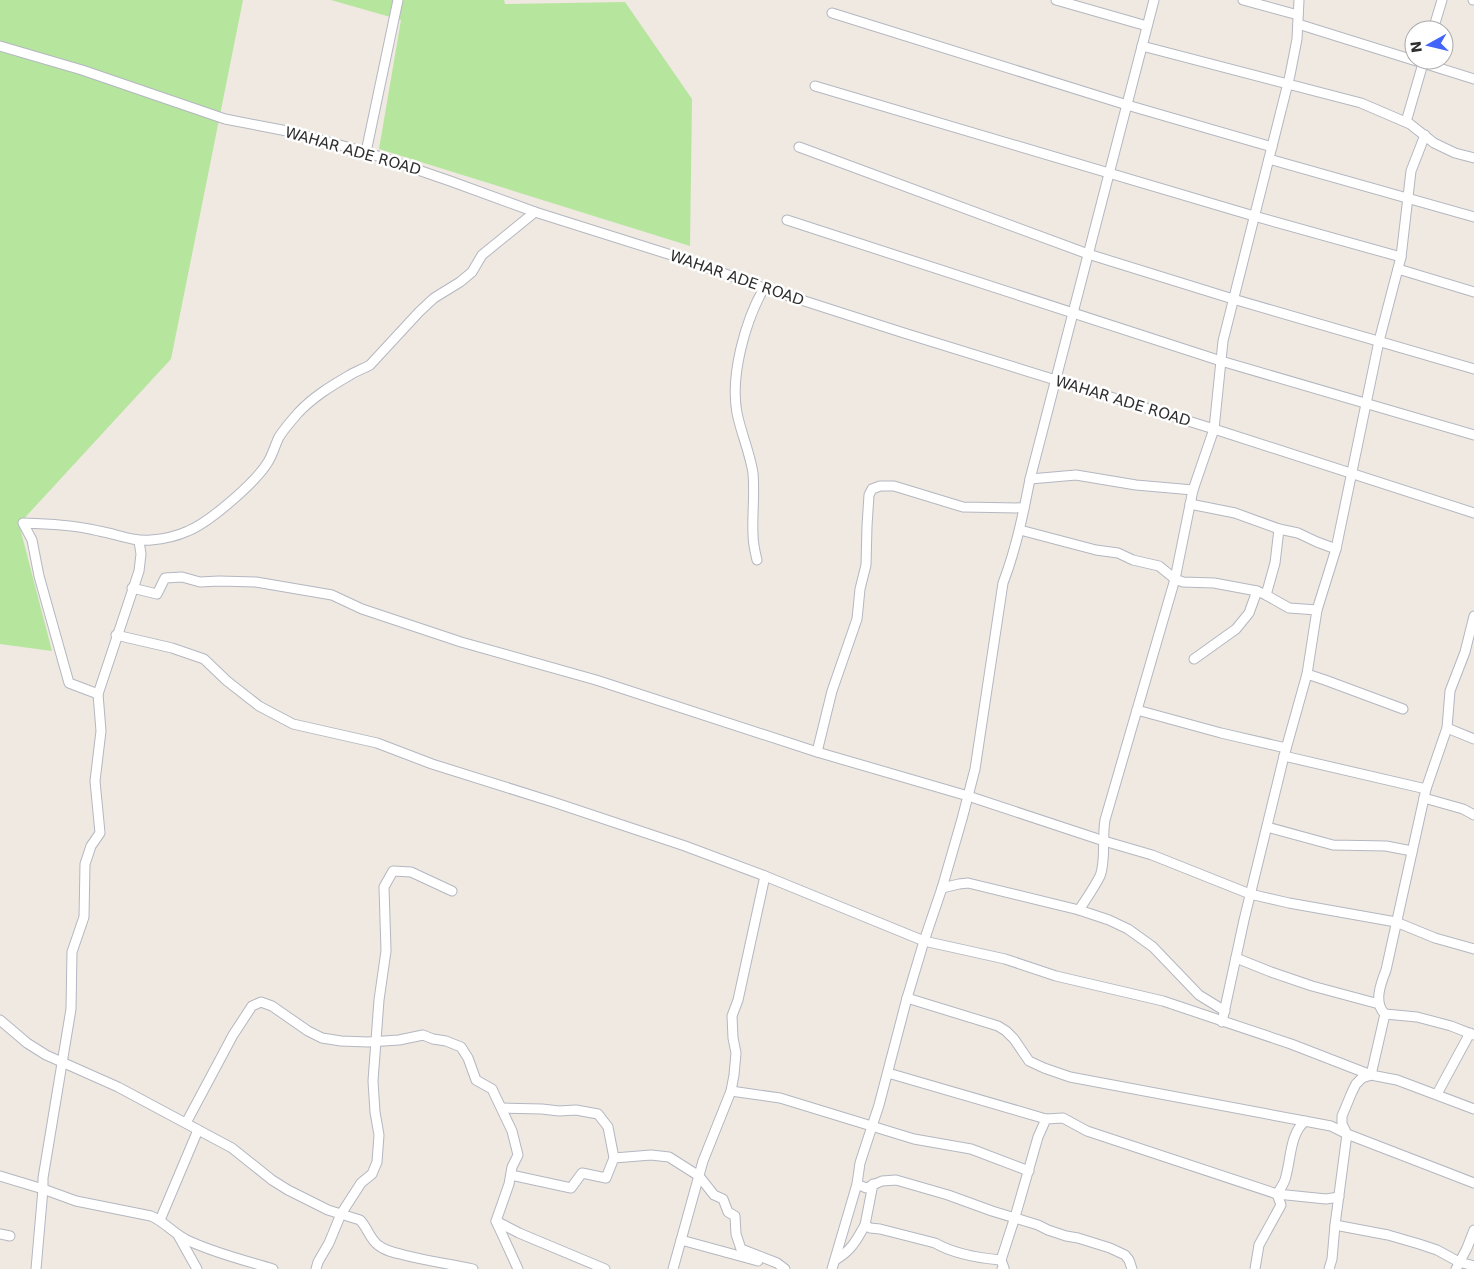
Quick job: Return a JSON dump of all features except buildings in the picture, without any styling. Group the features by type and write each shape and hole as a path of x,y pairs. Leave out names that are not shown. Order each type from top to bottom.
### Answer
{"street":[{"path":"366,152 398,0"},
{"path":"1056,0 1147,26"},
{"path":"833,1265 857,1184 860,1163 888,1073 907,998 942,888 975,769 1003,584 1020,530 1030,479 1055,380 1154,0"},
{"path":"1243,0 1404,55"},
{"path":"1079,910 1100,874 1105,820 1175,579 1193,490 1214,429 1223,341 1288,83 1297,39 1299,0"},
{"path":"1436,20 1442,0"},
{"path":"832,13 1127,105 1272,147"},
{"name":"WAHAR ADE ROAD","path":"0,46 82,70 225,119 287,131 366,152 535,212 684,259 764,288 904,334 1351,472 1474,513"},
{"path":"1142,46 1361,103 1406,122 1434,143 1455,153 1474,158"},
{"path":"1406,122 1422,70"},
{"path":"1448,70 1474,79"},
{"path":"815,86 1254,216 1402,257"},
{"path":"1222,1022 1250,894 1285,752 1307,674 1317,610 1336,549 1379,341 1402,257 1411,171 1425,135"},
{"path":"799,147 1088,254 1233,299 1474,369"},
{"path":"1268,159 1474,217"},
{"path":"98,694 68,683 32,540 24,523 78,527 139,541 172,537 189,531 212,517 258,476 269,461 279,438 312,399 370,365 434,298 472,272 482,255 535,212"},
{"path":"787,220 1221,361 1474,434"},
{"path":"1398,269 1474,292"},
{"path":"757,560 752,533 754,493 752,471 736,402 737,370 745,334 756,302 764,288"},
{"path":"1030,479 1076,475 1127,484 1193,490"},
{"path":"817,752 832,691 857,619 860,589 866,565 866,526 869,496 872,489 880,486 894,486 963,507 1024,508"},
{"path":"1190,504 1235,513 1279,529 1298,533 1336,549"},
{"path":"1194,659 1227,637 1249,612 1261,593 1275,563 1279,529"},
{"path":"1020,530 1096,550 1118,553 1132,560 1159,566 1175,579 1183,582 1214,583 1261,593 1289,608 1317,610"},
{"path":"36,1269 44,1189 43,1178 71,1008 72,952 84,917 85,864 91,846 100,833 95,781 101,731 98,694 139,570 142,554 139,541"},
{"path":"132,588 158,594 165,578 182,578 200,582 219,580 256,582 332,595 362,609 461,642 596,680 817,752 968,796 1152,855 1250,894 1308,907 1396,922 1435,938 1474,949"},
{"path":"1437,1094 1472,1034 1417,1017 1385,1014 1379,1004 1379,996 1425,794 1447,728 1450,690 1469,654 1474,616"},
{"path":"116,636 172,648 204,659 227,681 259,706 293,724 377,742 432,764 685,846 765,876 924,941 1005,958 1056,976 1162,1001 1291,1044 1371,1075 1397,1080 1474,1109"},
{"path":"1307,674 1403,709"},
{"path":"1137,710 1425,794 1474,815"},
{"path":"1447,728 1474,739"},
{"path":"1267,827 1333,845 1386,846 1412,851"},
{"path":"316,1269 341,1214 361,1183 372,1174 377,1162 379,1136 373,1081 379,1000 386,951 384,887 393,871 411,872 452,891"},
{"path":"673,1269 698,1176 731,1091 736,1053 732,1016 738,1000 765,876"},
{"path":"942,888 968,883 1079,910 1128,928 1153,947 1199,995 1225,1011"},
{"path":"1236,958 1312,986 1379,1004"},
{"path":"907,998 998,1026 1014,1038 1028,1061 1070,1077 1330,1126 1474,1183"},
{"path":"186,1123 233,1035 252,1006 261,1002 272,1006 308,1031 322,1038 341,1041 376,1042 423,1035 461,1046 468,1058 476,1080 492,1089 512,1130 518,1155 512,1167 509,1184 496,1221 518,1269"},
{"path":"1371,1075 1385,1014"},
{"path":"0,1020 46,1055 118,1087 232,1148 272,1180 288,1190 319,1206 360,1220 378,1245 386,1250 428,1265 452,1264 473,1269"},
{"path":"888,1073 1046,1120 1063,1118 1087,1131 1277,1194 1326,1200 1338,1197"},
{"path":"1329,1269 1332,1259 1347,1134 1342,1124 1342,1116 1356,1084 1362,1078 1371,1075"},
{"path":"731,1091 780,1098 914,1139 971,1149 1029,1171"},
{"path":"502,1108 576,1110 598,1114 608,1127 614,1158 606,1178 582,1173 571,1188 511,1175"},
{"path":"865,1225 870,1228 935,1243 1003,1267 1038,1137 1046,1120"},
{"path":"1255,1269 1259,1245 1281,1205 1277,1194 1286,1178 1289,1158 1298,1127 1305,1121"},
{"path":"160,1220 198,1130"},
{"path":"614,1158 651,1155 669,1157 698,1176 714,1195 723,1199 728,1212 735,1216 736,1234 741,1249 777,1262 785,1269"},
{"path":"0,1176 76,1201 122,1209 160,1220 178,1235 188,1240 273,1269"},
{"path":"857,1184 866,1188 882,1181 896,1180 948,1194 1066,1236 1110,1248 1125,1255 1132,1269"},
{"path":"833,1265 845,1255 865,1225 873,1184"},
{"path":"496,1221 519,1233 605,1269"},
{"path":"1335,1225 1419,1244 1437,1250 1457,1266 1474,1266"},
{"path":"1457,1266 1474,1230"},
{"path":"0,1234 10,1236"},
{"path":"178,1235 197,1269"},
{"path":"681,1240 785,1269"}],"green space":[{"path":"0,0 243,0 171,359 19,524 52,651 0,644"},
{"path":"331,0 504,0 505,4 625,2 692,99 690,246 379,149 401,20"}]}
